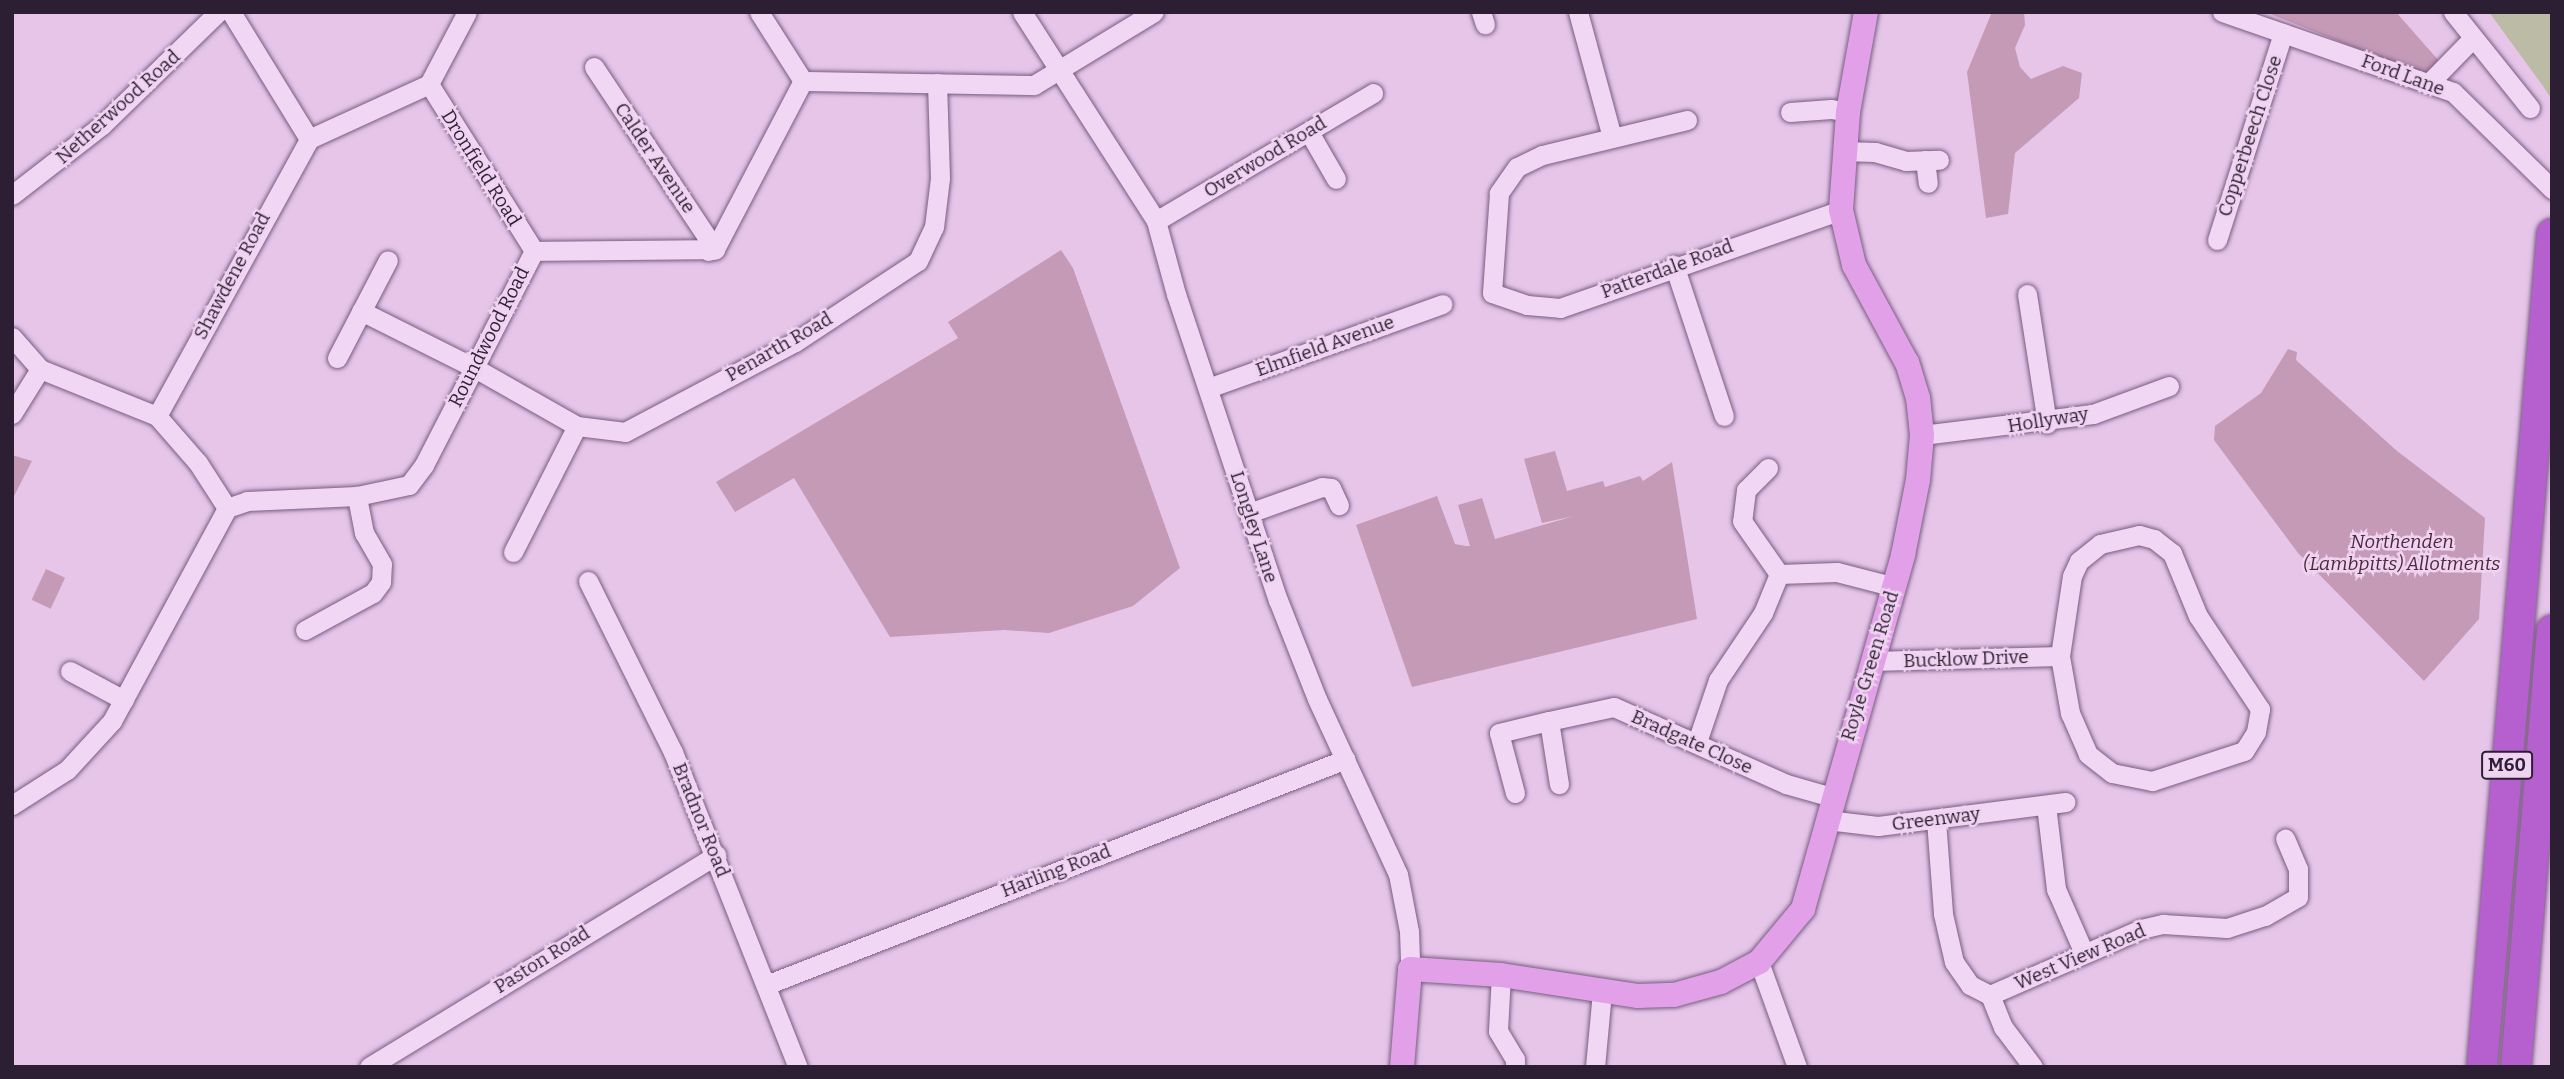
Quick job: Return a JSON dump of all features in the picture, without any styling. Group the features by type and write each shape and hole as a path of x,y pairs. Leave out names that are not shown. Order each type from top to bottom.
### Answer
{"highway":[{"name":"M60","path":"2482,1067 2552,234"},
{"name":"M60","path":"2516,1067 2552,630"}],"main road":[{"name":"Royle Green Road","path":"1410,969 1501,975 1602,992 1674,995 1721,982 1759,962 1803,909 1829,808 1895,587 1918,480 1922,435 1918,398 1907,363 1854,265 1841,210 1848,112 1866,12"},
{"name":"Longley Lane","path":"1402,1067 1410,969"}],"street":[{"name":"Netherwood Road","path":"12,195 102,125 218,12"},
{"path":"231,12 309,139 429,84 467,12"},
{"path":"759,12 803,81"},
{"name":"Longley Lane","path":"1022,12 1156,221 1249,513 1317,699 1398,874 1409,931 1410,969"},
{"path":"803,81 1034,85 1154,12"},
{"path":"1578,12 1612,137 1687,120"},
{"name":"Ford Lane","path":"2222,12 2453,92 2552,190"},
{"path":"2453,12 2471,40 2530,108"},
{"name":"Copperbeech Close","path":"2217,240 2283,33"},
{"path":"2429,83 2471,40"},
{"name":"Calder Avenue","path":"594,67 715,249"},
{"path":"690,258 715,249 803,81"},
{"name":"Penarth Road","path":"361,311 472,366 577,426 625,432 795,342 918,261 934,227 940,178 937,83"},
{"name":"Dronfield Road","path":"429,84 534,251"},
{"name":"Overwood Road","path":"1156,221 1373,93"},
{"path":"1790,112 1831,108 1848,112"},
{"path":"1309,132 1336,179"},
{"name":"Patterdale Road","path":"1612,137 1542,155 1517,167 1499,193 1492,293 1527,305 1560,308 1674,265 1841,210"},
{"name":"Shawdene Road","path":"157,416 309,139"},
{"path":"1844,151 1932,160 1928,183"},
{"name":"Roundwood Road","path":"227,508 247,501 357,496 409,485 424,465 472,366 534,251 715,249"},
{"path":"337,358 388,260"},
{"path":"1674,265 1724,416"},
{"path":"2028,294 2047,423"},
{"name":"Elmfield Avenue","path":"1208,388 1443,304"},
{"path":"12,337 40,369 157,416 198,463 227,508 124,699 97,742 78,761 12,805"},
{"path":"12,414 40,369"},
{"name":"Hollyway","path":"1922,435 2047,423 2093,414 2169,386"},
{"path":"513,552 577,426"},
{"path":"1768,468 1747,477 1742,520 1779,574"},
{"path":"1249,513 1322,487 1331,488 1339,505"},
{"path":"305,630 373,593 381,582 382,564 365,533 357,496"},
{"path":"2124,537 2154,539 2172,553 2197,616 2260,709 2256,733 2244,751 2186,772 2152,781 2118,776 2094,760 2077,738 2060,656 2072,576 2079,561 2100,544 2124,537"},
{"path":"1779,574 1837,572 1895,587"},
{"path":"1697,742 1718,680 1763,613 1779,574"},
{"name":"Bradnor Road","path":"588,581 645,688 716,855 798,1067"},
{"name":"Bucklow Drive","path":"1871,662 2060,656"},
{"path":"70,671 124,699"},
{"name":"Bradgate Close","path":"1515,793 1499,733 1614,707 1697,742 1829,808"},
{"path":"1549,721 1559,784"},
{"name":"Harling Road","path":"766,985 1346,758"},
{"name":"Greenway","path":"1829,808 1878,826 2055,804 2056,889 2084,953"},
{"name":"West View Road","path":"1936,820 1943,914 1954,962 1970,985 1990,995 2084,953 2163,924 2227,928 2265,916 2298,897 2298,869 2285,839"},
{"name":"Paston Road","path":"369,1067 716,855"},
{"path":"1759,962 1797,1067"},
{"path":"1501,975 1498,1031 1521,1061"},
{"path":"1595,1067 1602,992"},
{"path":"1990,995 2003,1027 2033,1067"}],"green space":[{"path":"1992,12 2024,12 2025,25 2015,48 2020,67 2031,79 2063,66 2082,73 2079,98 2015,153 2008,214 1986,218 1967,72"},
{"path":"2265,12 2396,12 2439,61 2424,75"},
{"path":"1061,250 1073,268 1180,568 1133,606 1049,633 1004,630 890,637 794,478 735,512 716,482 958,338 948,322"},
{"name":"Northenden (Lambpitts) Allotments","path":"2288,349 2297,352 2296,360 2397,451 2485,518 2479,619 2424,681 2298,553 2214,440 2215,426 2261,393"},
{"path":"1555,451 1567,491 1603,481 1605,487 1640,476 1643,481 1672,462 1697,619 1412,687 1356,525 1437,496 1455,544 1470,546 1458,505 1482,498 1495,539 1574,516 1542,523 1524,459"},
{"path":"12,455 32,461 12,500"},
{"path":"46,569 65,578 51,609 32,600"}],"shaded area":[{"path":"2489,12 2552,12 2552,100 2543,86"}]}
